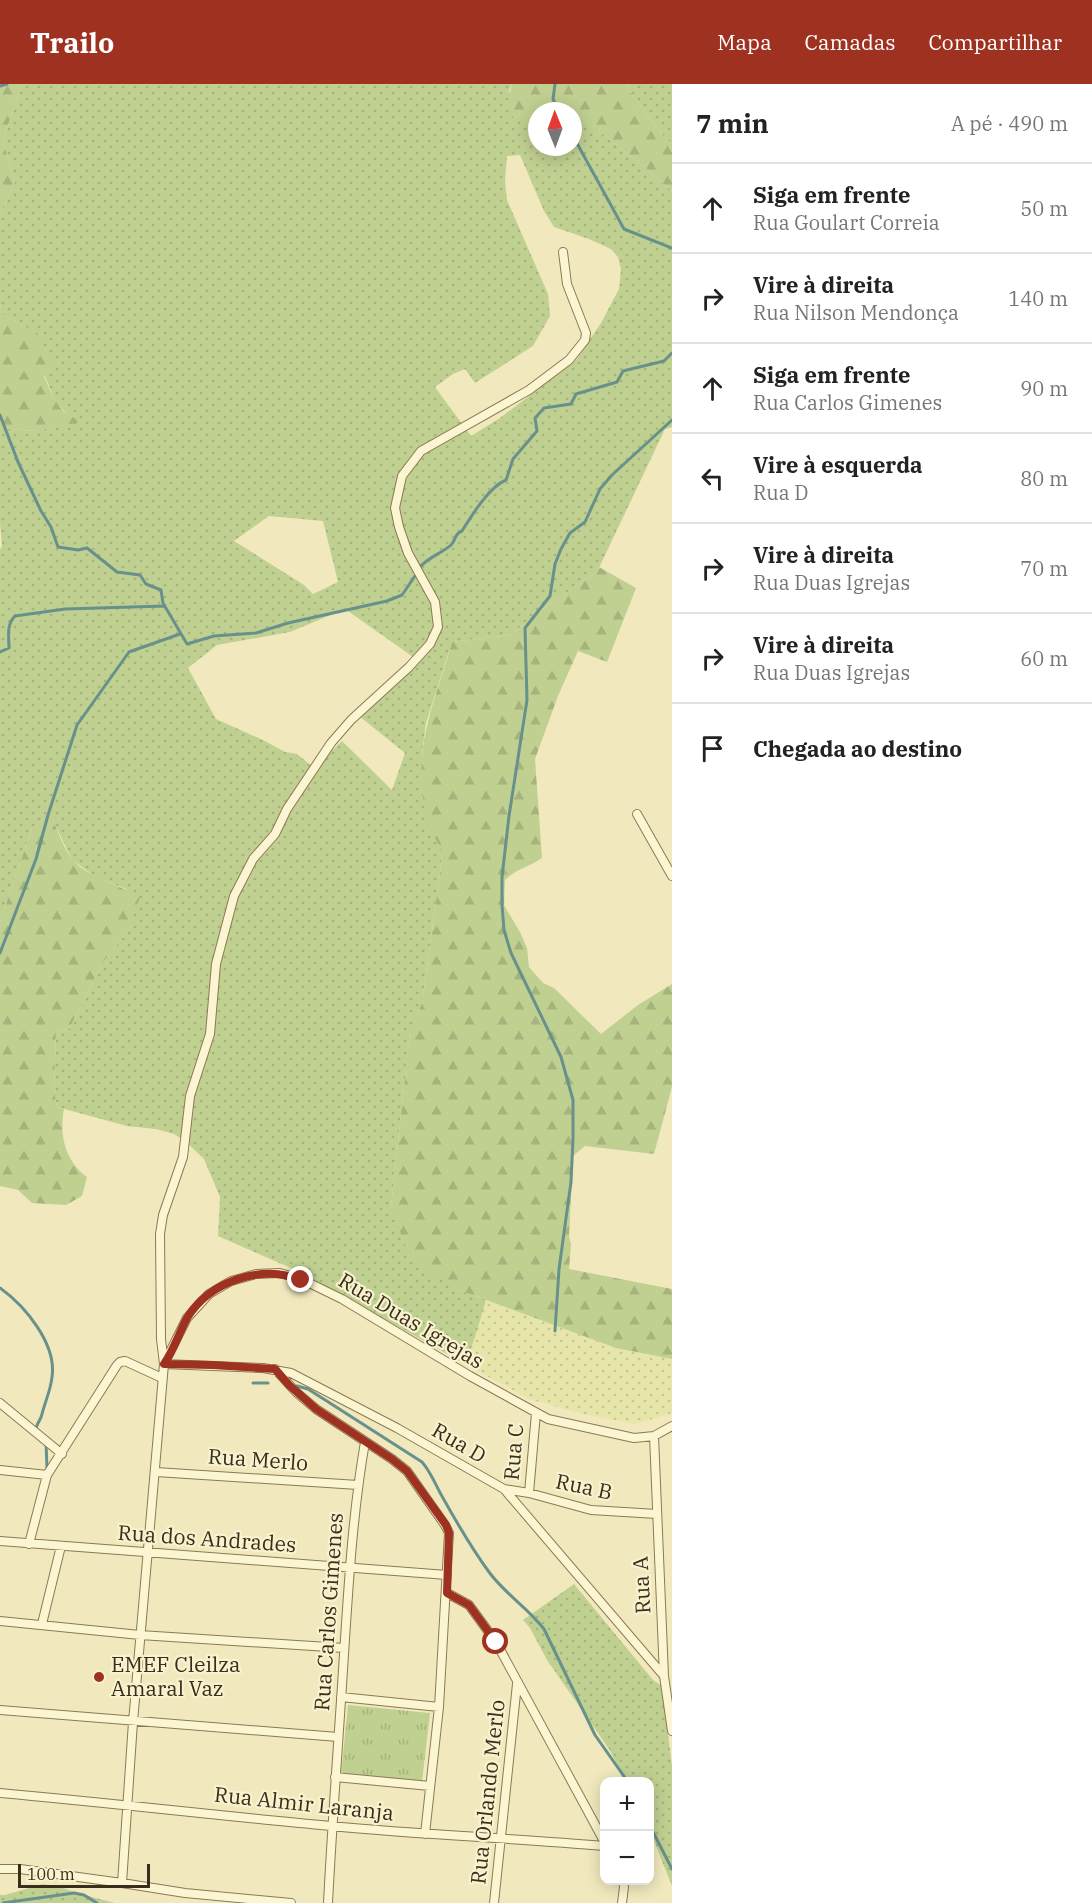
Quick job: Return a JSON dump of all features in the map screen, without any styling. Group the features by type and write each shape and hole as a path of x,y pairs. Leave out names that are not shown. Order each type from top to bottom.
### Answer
{"street":[{"path":"122,1883 126,1804 164,1364 160,1234 163,1215 183,1157 190,1096 210,1034 216,964 234,896 253,859 275,834 286,809 331,743 351,720 409,667 430,644 438,627 435,602 408,553 395,508 402,476 421,451 530,390 569,360 585,340 586,333 567,284 563,252"},
{"path":"637,814 672,876"},
{"name":"Rua Duas Igrejas","path":"164,1364 187,1318 209,1294 231,1281 256,1274 280,1273 314,1285 342,1299 470,1376 536,1413 559,1422 634,1438 654,1436 672,1426"},
{"path":"29,1544 47,1475 118,1363 125,1361 162,1378"},
{"name":"Rua D","path":"164,1364 275,1369 291,1373 397,1428 504,1489 664,1676"},
{"path":"275,1369 316,1409 407,1471 446,1525 449,1542 447,1593 439,1707 425,1834"},
{"path":"0,1403 62,1454"},
{"name":"Rua C","path":"529,1493 536,1413"},
{"name":"Rua A","path":"654,1436 664,1676 672,1731"},
{"name":"Rua Carlos Gimenes","path":"328,1903 350,1567 358,1485 365,1442"},
{"path":"0,1470 47,1475"},
{"name":"Rua Merlo","path":"156,1472 358,1485"},
{"name":"Rua B","path":"504,1489 529,1493 591,1510 657,1514"},
{"name":"Rua dos Andrades","path":"0,1541 447,1575"},
{"path":"42,1624 61,1546"},
{"path":"447,1593 466,1602 496,1642 600,1834"},
{"path":"0,1621 140,1635 344,1648"},
{"name":"Rua Orlando Merlo","path":"494,1903 517,1684"},
{"path":"341,1697 439,1707"},
{"path":"0,1710 338,1737"},
{"path":"335,1778 430,1786"},
{"name":"Rua Almir Laranja","path":"0,1793 332,1826 600,1846"},
{"path":"0,1869 20,1869 185,1893 291,1903"},
{"path":"622,1903 624,1885"}],"shaded area":[{"path":"486,1300 616,1348 672,1359 672,1413 636,1424 582,1414 529,1399 465,1364"}],"green space":[{"path":"0,84 22,84 3,140 15,183 0,213"},
{"path":"22,84 512,84 509,91 525,119 528,117 528,156 582,156 582,118 672,191 672,427 665,429 597,572 551,603 510,635 452,642 426,723 422,753 422,786 427,823 442,849 442,857 422,1003 410,1032 391,1207 459,1290 486,1300 465,1364 302,1273 218,1236 220,1197 204,1159 184,1140 174,1134 156,1129 127,1126 57,1107 54,1089 56,1031 69,1029 104,961 128,931 126,889 96,877 72,860 51,816 32,828 0,922 0,550 2,546 0,428 36,431 83,421 72,419 55,401 25,327 2,314 0,304 0,213 15,183 3,140","holes":["520,155 544,211 554,227 611,249 618,257 621,269 619,289 601,323 576,360 500,418 471,436 435,387 453,374 465,369 475,383 533,346 550,316 548,294 507,200 505,181 507,156","269,516 323,521 338,582 313,594 304,585 234,541","345,609 416,659 359,716 405,753 392,790 342,741 314,768 297,754 285,752 216,719 188,668 217,645 290,632"]},
{"path":"512,84 628,84 630,92 672,144 672,191 582,118 582,102 528,102 528,117 515,122 511,113"},
{"path":"628,84 672,84 672,144 630,92"},
{"path":"0,304 2,314 25,327 35,329 53,363 44,376 54,399 70,416 86,421 36,431 0,428"},
{"path":"599,567 636,588 607,662 578,651 558,696 535,759 542,858 505,880 504,905 527,948 529,967 543,983 554,988 601,1034 638,1005 672,984 672,1087 654,1154 585,1146 573,1156 569,1269 672,1289 672,1359 616,1348 459,1290 423,1269 405,1245 391,1207 410,1031 422,1003 442,857 425,815 422,787 423,748 430,713 452,642 510,635 551,603 597,572"},
{"path":"51,815 65,848 77,864 93,875 140,897 128,931 104,961 69,1029 56,1031 54,1089 57,1107 64,1109 63,1138 73,1163 87,1177 82,1196 66,1205 32,1203 18,1190 0,1186 0,922 32,828"},
{"path":"574,1584 653,1680 662,1686 672,1766 672,1886 654,1841 654,1777 624,1777 609,1749 547,1660 530,1628 523,1620"},
{"path":"348,1705 430,1713 422,1782 341,1774"},
{"path":"43,1884 115,1903 0,1903 0,1895"}],"waterway":[{"path":"0,86 7,84"},
{"path":"554,102 555,84"},
{"path":"582,152 624,229 672,248"},
{"path":"419,568 451,545 487,495 506,480 513,459 537,431 535,418 544,408 571,404 576,394 617,382 623,371 664,361 672,353"},
{"path":"0,415 18,462 51,527 58,547 78,550 87,548 117,572 140,575 146,584 161,590 163,603 187,644 214,636 256,633 288,623 387,601 402,595 415,576"},
{"path":"555,1331 559,1269 571,1182 573,1100 561,1057 511,953 504,930 502,905 502,877 509,816 527,700 525,628 550,596 555,564 561,549 570,533 585,522 600,489 612,475 672,420"},
{"path":"0,652 9,648 9,627 15,616 65,609 165,606"},
{"path":"0,953 36,859 77,725 129,652 180,634"},
{"path":"0,1288 29,1315 50,1352 51,1382 36,1430"},
{"path":"253,1383 268,1383"},
{"path":"297,1386 308,1389 422,1462 489,1572 544,1629 595,1735 624,1777"},
{"path":"46,1443 47,1468"},
{"path":"653,1831 672,1869"},
{"path":"3,1903 74,1893 84,1895 97,1903"}],"place":[{"name":"EMEF Cleilza Amaral Vaz","path":"99,1677"}],"route":[{"path":"301,1280 280,1273 256,1274 231,1281 220,1287 202,1300 187,1318 164,1364 275,1369 316,1409 400,1465 413,1478 446,1525 449,1533 447,1593 469,1605 496,1642"}]}
